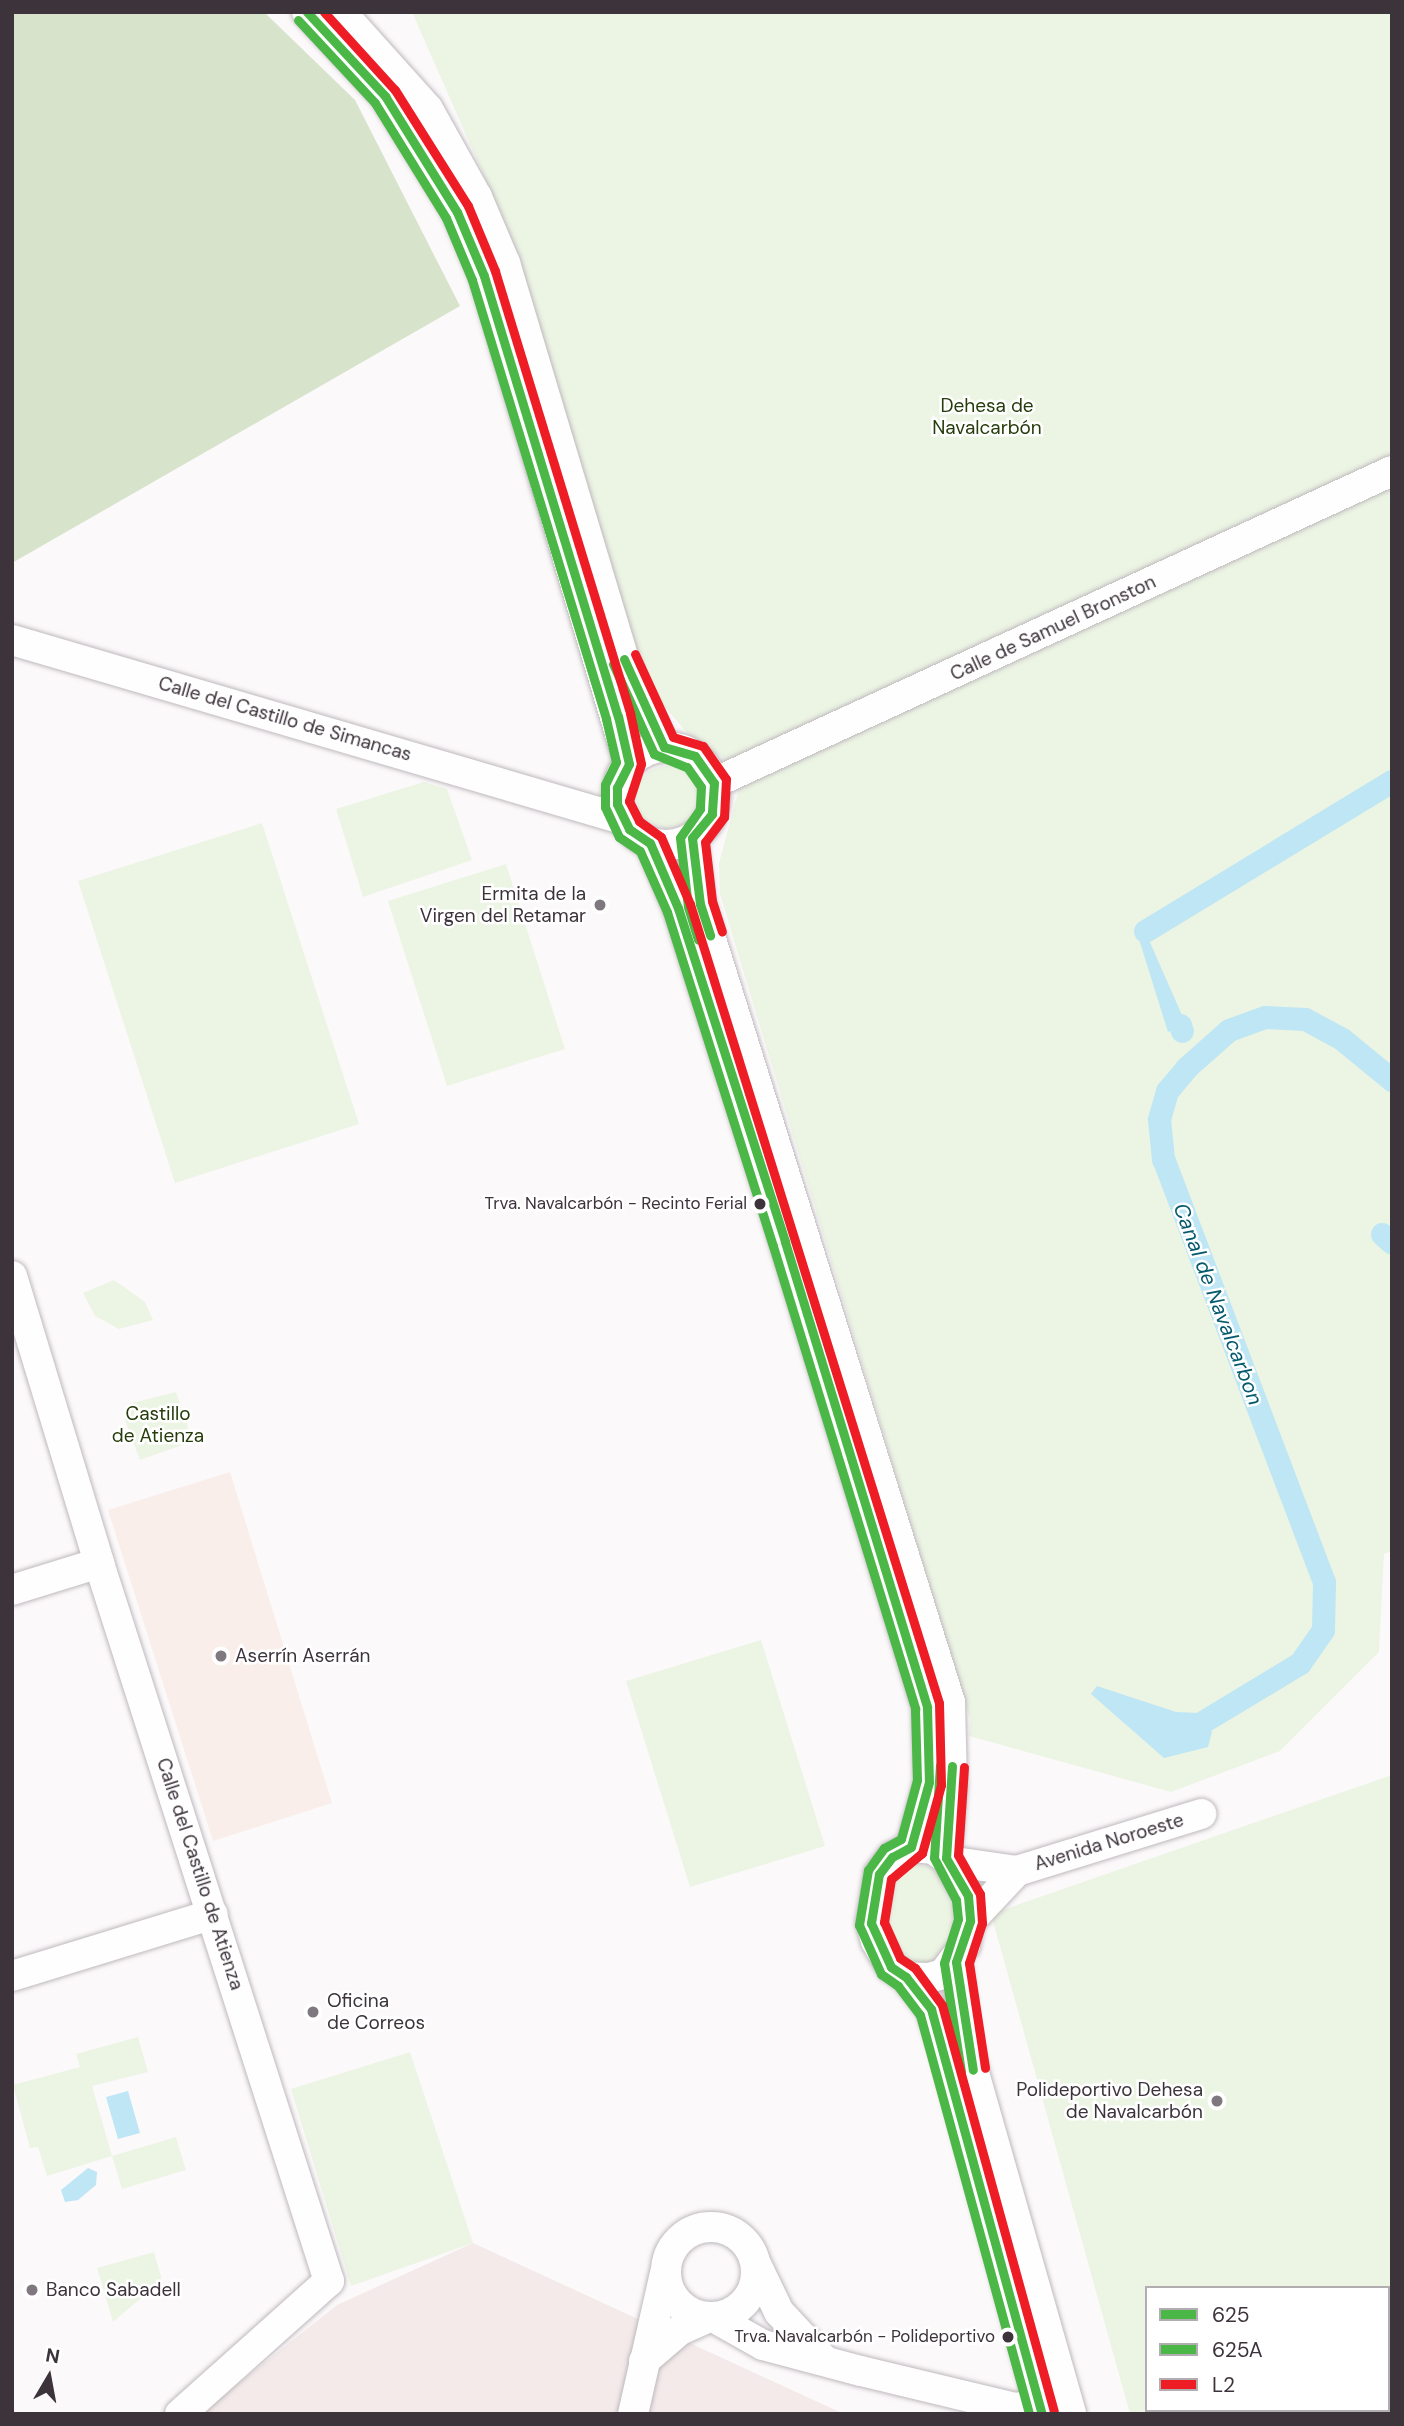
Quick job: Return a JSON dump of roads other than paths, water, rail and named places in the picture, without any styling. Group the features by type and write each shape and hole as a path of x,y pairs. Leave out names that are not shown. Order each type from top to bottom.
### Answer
{"street":[{"path":"307,12 385,96 457,212 484,276 623,776 622,819 650,843 678,908 768,1189 927,1707 929,1782 911,1847"},
{"path":"341,12 428,109"},
{"path":"373,12 477,197 505,262 631,683 664,747"},
{"name":"Calle de Samuel Bronston","path":"714,783 1392,471"},
{"name":"Calle del Castillo de Simancas","path":"12,640 559,797 622,819"},
{"path":"623,776 639,755 664,747 695,756 714,783 712,814 692,838 672,845 650,843"},
{"name":"Calle del Castillo de Simancas","path":"559,797 594,795 623,776"},
{"path":"692,838 700,904 950,1702 952,1785 947,1860"},
{"name":"Calle del Castillo de Atienza","path":"12,1276 99,1563 329,2281 180,2414"},
{"path":"12,1590 99,1563"},
{"name":"Avenida Noroeste","path":"947,1860 1017,1871 1201,1814"},
{"path":"665,2273 674,2295 689,2312 711,2317 763,2345 1015,2408 1040,2409 946,2052 931,2009 906,1977 891,1967 876,1941 872,1899 879,1874 891,1857 911,1847 933,1849 947,1860 968,1896 970,1921 956,1962 967,2048 1070,2414"},
{"name":"Avenida Noroeste","path":"970,1921 1017,1871"},
{"path":"12,1976 213,1914"},
{"path":"906,1977 943,1973 956,1962"},
{"path":"633,2414 671,2249 689,2232 713,2226 734,2232 749,2247 779,2312 823,2359"},
{"path":"644,2361 680,2330 711,2317 730,2313 747,2300 755,2284 757,2264"}],"water":[{"path":"1145,931 1185,1022 1168,1032 1138,936"},
{"path":"1097,1686 1176,1712 1199,1713 1212,1732 1208,1747 1164,1758 1091,1694"},
{"path":"128,2091 140,2133 118,2139 106,2097"},
{"path":"88,2168 97,2172 96,2185 78,2200 65,2202 61,2190"}],"waterway":[{"path":"1145,931 1392,781"},
{"name":"Canal de Navalcarbon","path":"1204,1721 1300,1663 1323,1630 1324,1582 1163,1159 1159,1119 1167,1091 1186,1068 1229,1030 1265,1017 1305,1019 1342,1039 1392,1080"},
{"path":"1180,1025 1182,1031"},
{"path":"1382,1234 1392,1243"}],"place":[{"name":"Ermita de la Virgen del Retamar","path":"600,905"},
{"name":"Trva. Navalcarbón - Recinto Ferial","path":"760,1204"},
{"name":"Aserrín Aserrán","path":"221,1656"},
{"name":"Oficina de Correos","path":"313,2012"},
{"name":"Polideportivo Dehesa de Navalcarbón","path":"1217,2101"},
{"name":"Banco Sabadell","path":"32,2290"},
{"name":"Trva. Navalcarbón - Polideportivo","path":"1008,2337"}],"park label":[{"name":"Dehesa de Navalcarbón","path":"987,417"},
{"name":"Castillo de Atienza","path":"158,1425"}]}
